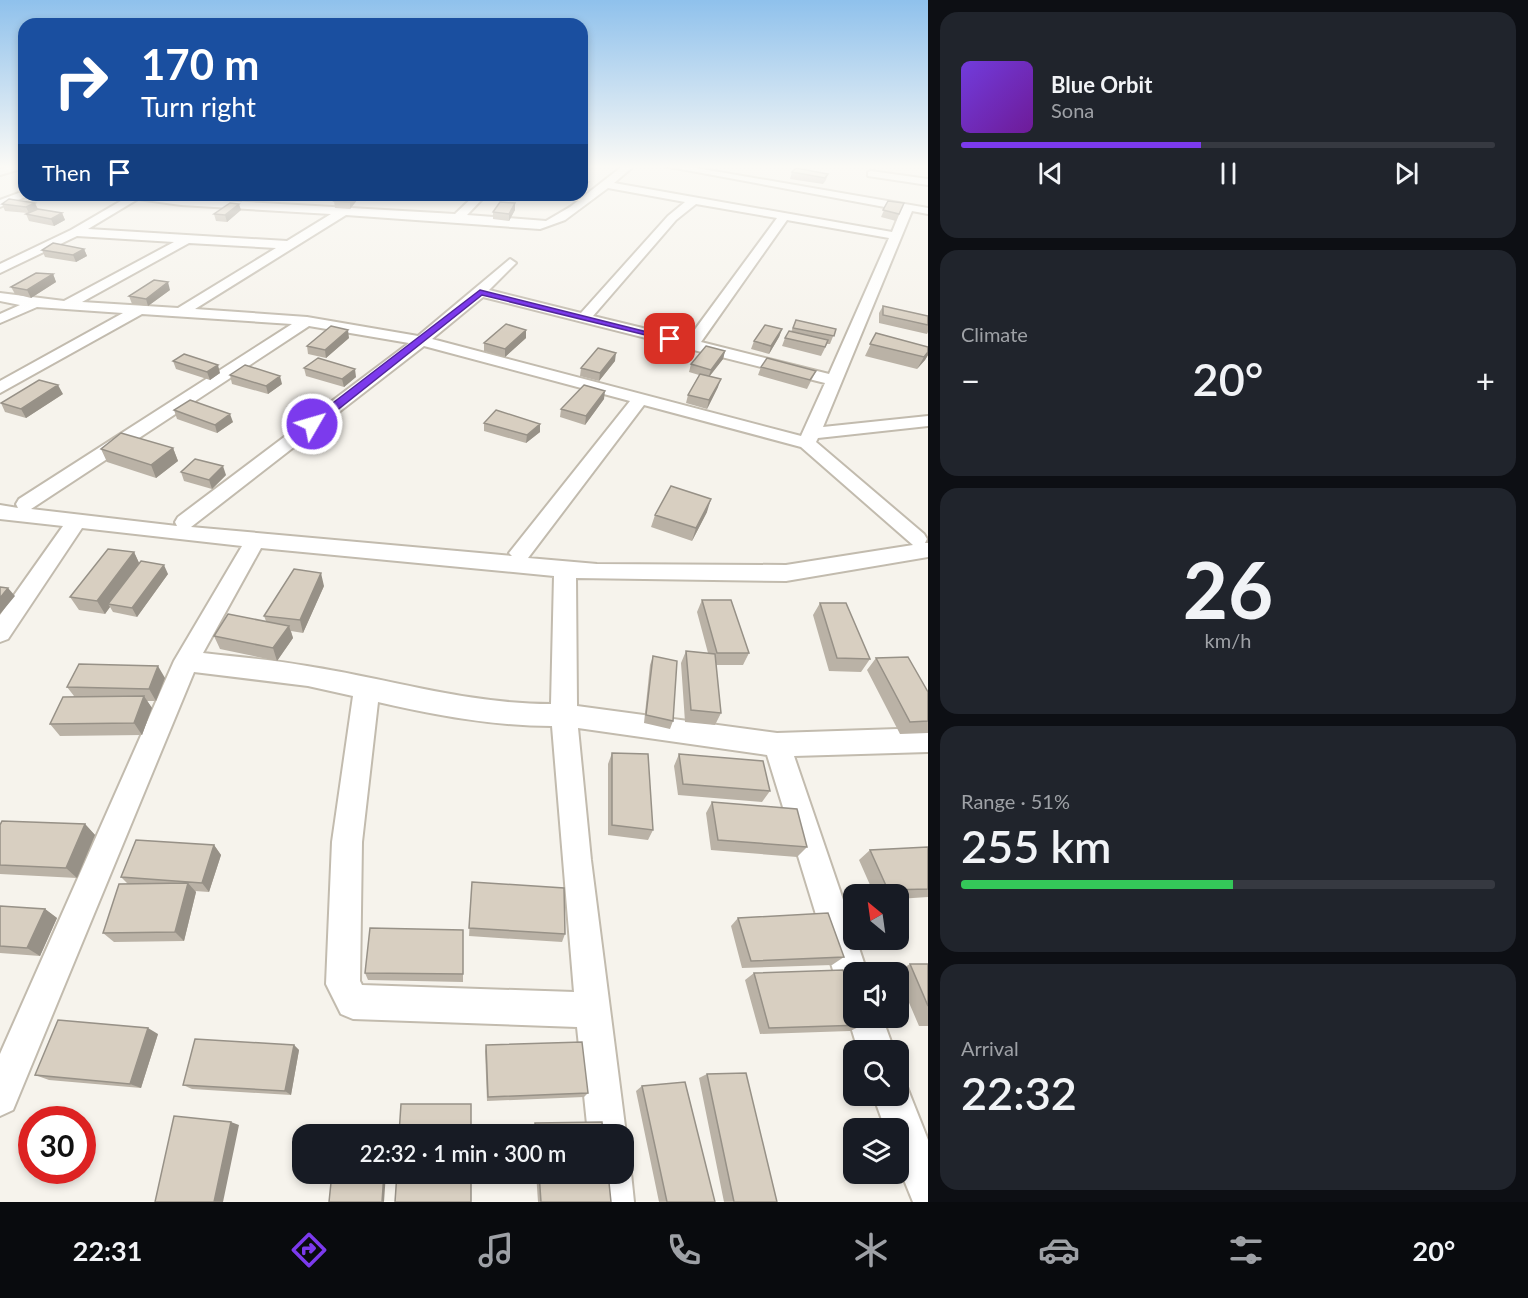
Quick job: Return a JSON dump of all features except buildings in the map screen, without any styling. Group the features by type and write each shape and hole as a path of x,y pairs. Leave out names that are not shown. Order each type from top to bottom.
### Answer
{"street":[{"path":"0,269 92,221"},
{"path":"180,313 331,221"},
{"path":"497,221 547,225 553,221"},
{"path":"584,318 669,221"},
{"path":"692,344 780,221"},
{"path":"812,221 895,236"},
{"path":"809,438 902,221"},
{"path":"75,232 190,237 288,245"},
{"path":"66,305 190,237"},
{"path":"185,522 421,341 480,292 510,263"},
{"path":"480,292 834,380"},
{"path":"0,297 35,303 308,321 421,341 640,399 809,438 928,421"},
{"path":"0,319 35,303"},
{"path":"0,388 138,310"},
{"path":"26,504 308,321"},
{"path":"520,553 640,399"},
{"path":"809,438 924,542"},
{"path":"0,501 185,522 596,560 779,561 924,542"},
{"path":"0,512 76,522 597,572 786,573 924,542"},
{"path":"3,625 76,522"},
{"path":"0,1097 186,661 256,539"},
{"path":"565,569 564,715 576,860 606,1124"},
{"path":"186,661 308,676 440,705 527,715 564,715 777,745 928,740"},
{"path":"367,689 347,842 343,984 346,994 352,1002 592,1010"},
{"path":"777,745 847,962"},
{"path":"896,1106 928,1191"},
{"path":"612,1184 614,1202"}],"route":[{"path":"312,424 421,341 480,292 670,339"}]}
